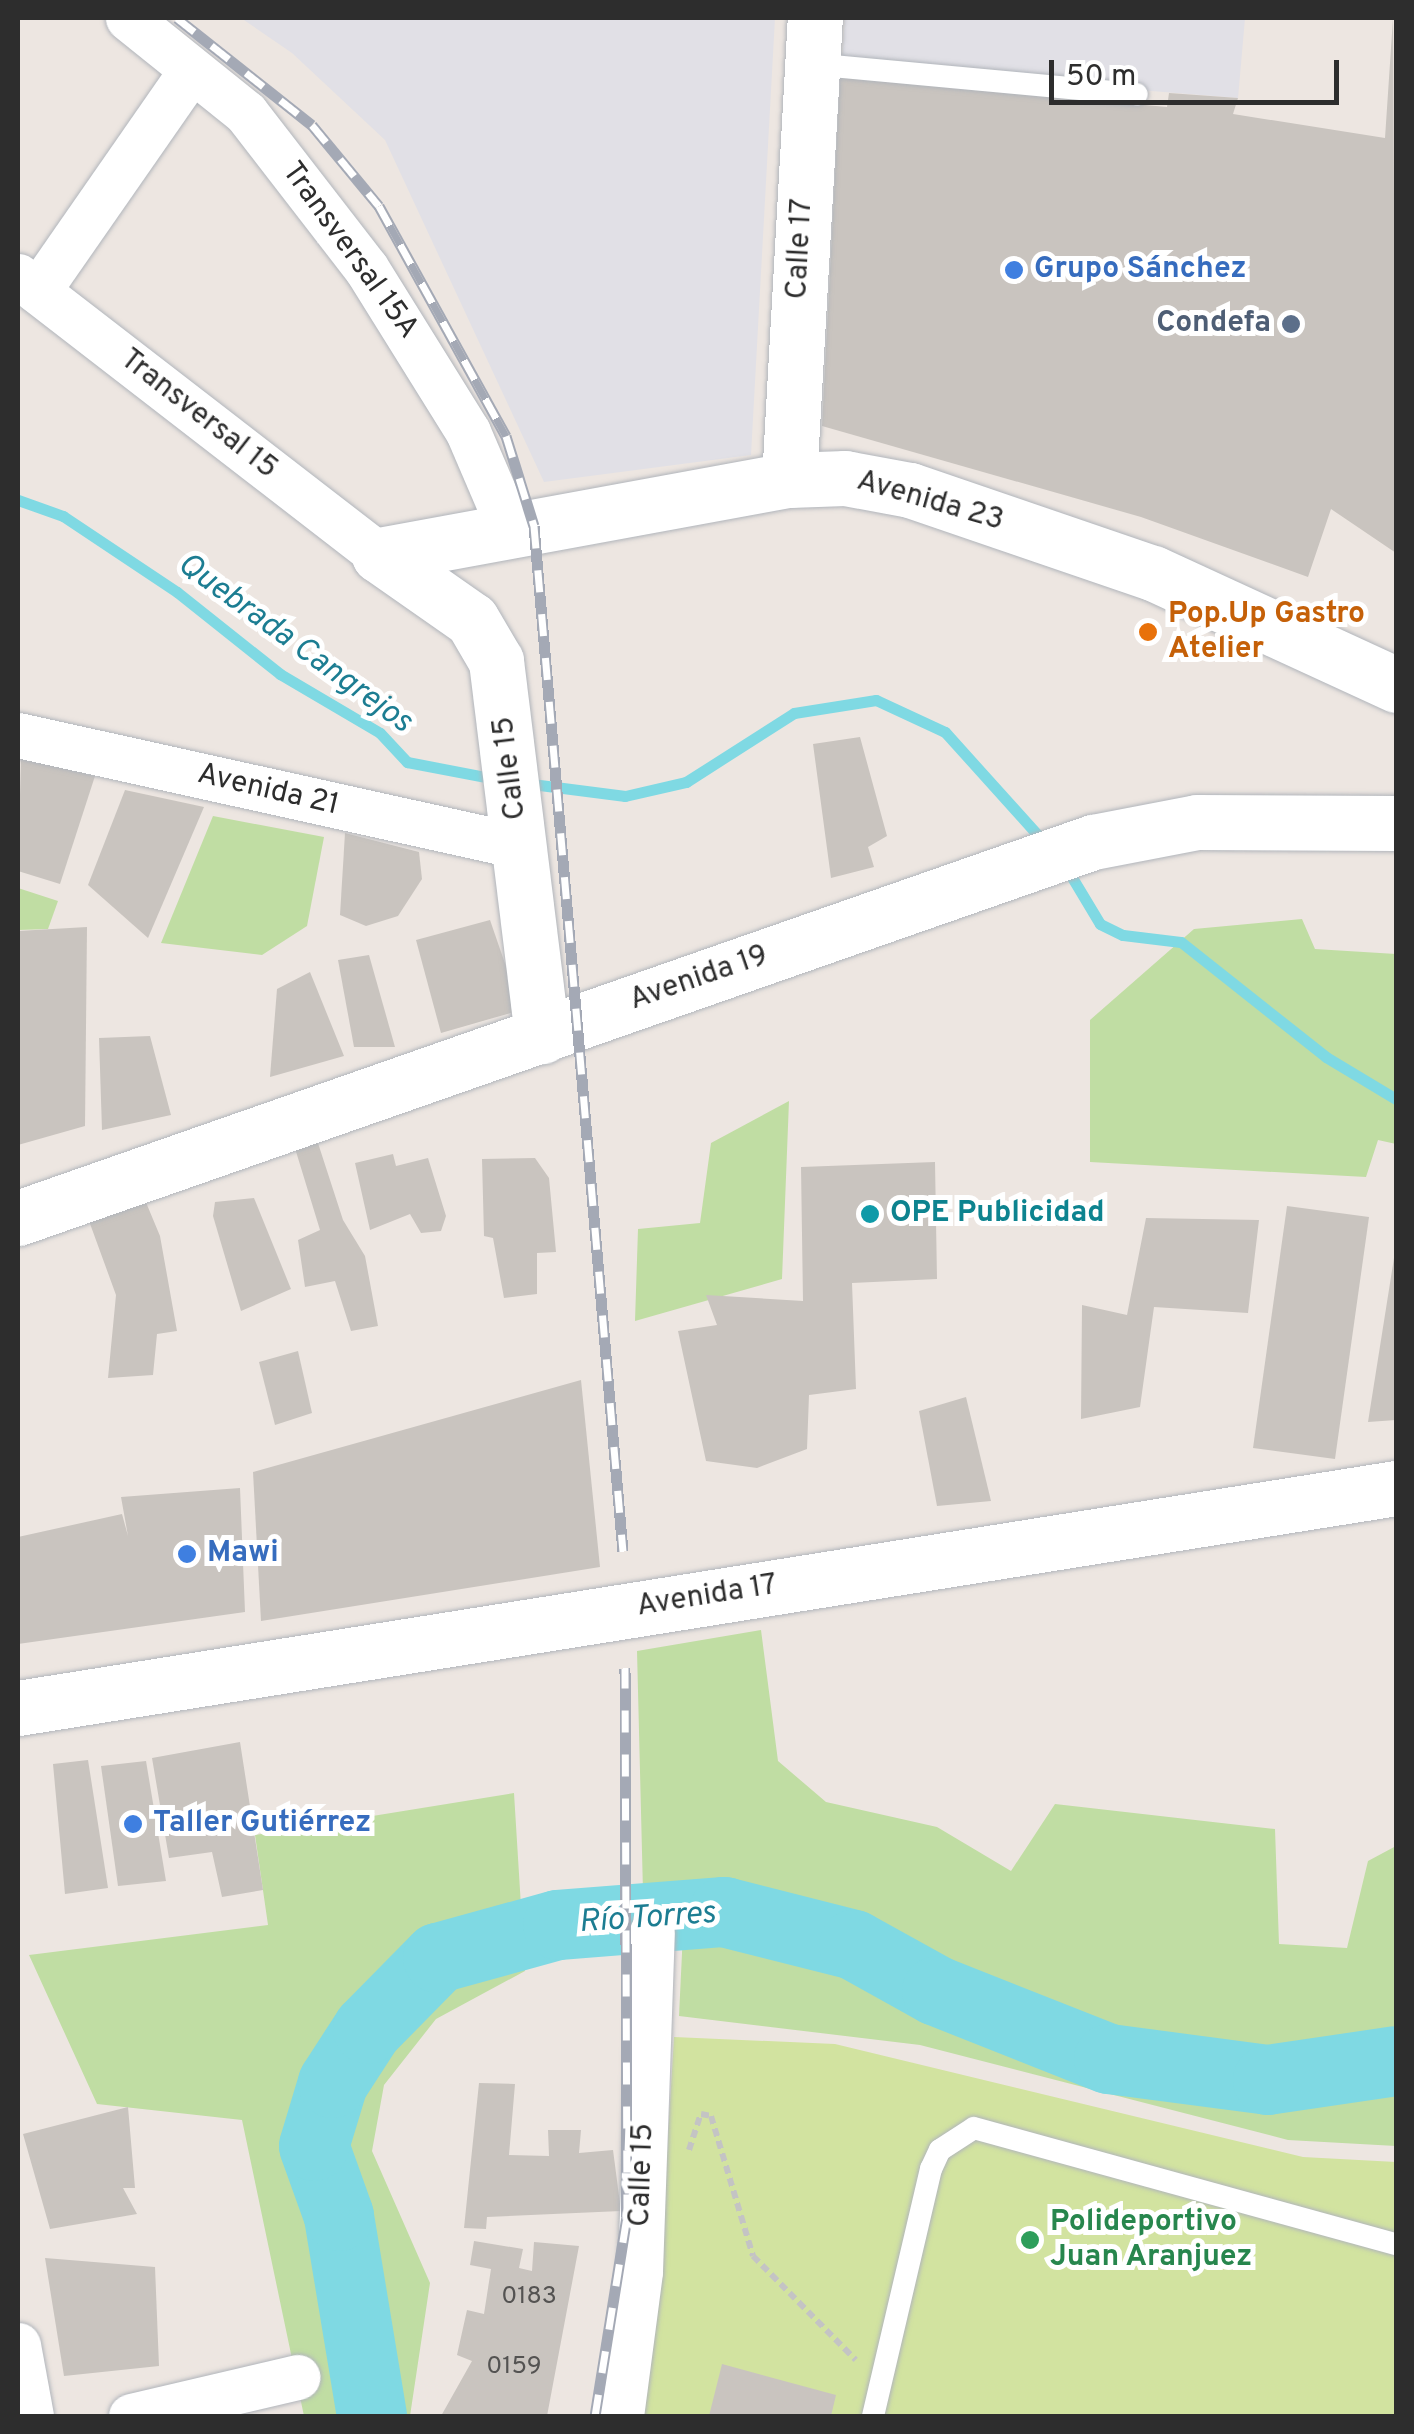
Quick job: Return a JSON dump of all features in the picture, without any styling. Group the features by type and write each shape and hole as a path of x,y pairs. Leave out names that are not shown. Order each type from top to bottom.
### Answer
{"main road":[{"name":"Calle 17","path":"789,480 813,41"},
{"name":"Avenida 23","path":"379,555 789,480 845,478 928,496 1153,573 1396,685"},
{"name":"Calle 15","path":"379,555 472,620 496,661 512,752 542,1036"},
{"name":"Avenida 19","path":"18,1218 1093,842 1197,822 1396,823"},
{"name":"Avenida 17","path":"18,1708 1396,1488"}],"street":[{"name":"Transversal 15A","path":"128,18 246,113 366,268 453,403 510,530"},
{"path":"28,284 191,71"},
{"name":"Transversal 15","path":"28,284 379,555"},
{"name":"Avenida 21","path":"18,735 519,843"},
{"name":"Calle 15","path":"621,2416 640,2270 652,1932"},
{"path":"18,2345 31,2416"},
{"path":"131,2416 297,2377"}],"lane":[{"path":"813,41 1137,94"},
{"path":"873,2416 932,2169 940,2150 974,2128 1396,2244"}],"path":[{"path":"682,2170 701,2114 711,2116 753,2256 880,2384"}],"shaded area":[{"path":"241,18 775,18 751,455 544,482 385,140 292,53"},
{"path":"845,18 1245,18 1238,98 842,66"}],"green space":[{"path":"213,816 324,837 307,926 262,955 161,943"},
{"path":"18,888 58,901 48,929 18,930"},
{"path":"1302,919 1315,949 1396,954 1396,1144 1378,1140 1366,1177 1090,1162 1090,1020 1194,929"},
{"path":"789,1101 782,1279 635,1321 638,1229 700,1223 711,1143"},
{"path":"761,1630 778,1761 826,1802 937,1827 1011,1871 1055,1804 1275,1829 1279,1944 1347,1948 1368,1861 1396,1846 1396,2146 1288,2140 920,2045 679,2016 685,1890 643,1892 637,1651"},
{"path":"514,1793 525,1971 436,2019 384,2085 372,2151 430,2283 410,2416 304,2416 242,2120 97,2104 29,1955 268,1925 255,1835"},
{"name":"Polideportivo Juan Aranjuez","path":"674,2037 835,2044 1303,2157 1396,2162 1396,2416 632,2416 657,2318"}],"building":[{"name":"Grupo Sánchez","path":"1393,18 1396,553 1331,509 1308,577 1141,517 822,426 840,77 1167,107 1169,93 1238,98 1233,114 1385,138"},
{"path":"860,737 887,836 868,847 874,867 831,878 813,744"},
{"path":"21,757 95,776 60,884 18,871"},
{"path":"125,790 204,807 148,938 88,885"},
{"path":"345,833 419,852 422,879 398,916 366,926 340,915"},
{"path":"490,920 521,1010 441,1033 416,940"},
{"path":"87,927 85,1126 18,1145 18,931"},
{"path":"369,955 395,1047 354,1047 338,960"},
{"path":"310,972 344,1056 270,1077 277,989"},
{"path":"150,1036 171,1115 102,1130 99,1038"},
{"path":"317,1140 343,1220 365,1256 378,1326 351,1331 335,1281 305,1287 298,1240 320,1230 294,1145"},
{"path":"393,1154 396,1166 428,1158 446,1216 441,1231 421,1233 410,1214 370,1230 355,1163"},
{"path":"535,1158 549,1178 556,1252 537,1253 537,1294 504,1298 493,1238 484,1236 482,1159"},
{"path":"935,1162 937,1279 852,1283 856,1389 809,1395 807,1449 757,1468 706,1461 678,1331 717,1325 706,1295 803,1301 801,1167"},
{"path":"254,1198 291,1289 241,1311 213,1216 215,1202"},
{"path":"145,1200 160,1236 177,1331 157,1334 153,1375 108,1378 116,1295 85,1210"},
{"path":"1287,1206 1369,1217 1335,1459 1253,1448"},
{"path":"1146,1218 1259,1220 1248,1313 1154,1307 1140,1407 1081,1419 1082,1305 1127,1315"},
{"path":"1394,1258 1396,1420 1368,1422"},
{"path":"298,1351 312,1413 275,1425 259,1362"},
{"path":"581,1380 600,1567 261,1621 253,1472"},
{"path":"966,1397 991,1501 937,1506 919,1411"},
{"path":"240,1488 245,1612 18,1644 18,1537 122,1514 128,1536 121,1497"},
{"path":"240,1742 263,1890 222,1897 212,1852 169,1858 152,1758"},
{"path":"88,1760 108,1888 65,1894 53,1764"},
{"name":"Taller Gutiérrez","path":"146,1761 166,1881 118,1886 101,1766"},
{"path":"479,2083 515,2084 509,2155 549,2156 548,2130 581,2130 579,2153 613,2150 621,2211 487,2217 486,2229 464,2228"},
{"path":"128,2107 135,2188 123,2188 137,2214 50,2229 23,2134"},
{"path":"474,2241 523,2249 519,2268 532,2271 534,2242 579,2246 547,2416 441,2416 472,2361 457,2355 467,2310 484,2314 491,2269 470,2265"},
{"path":"45,2258 155,2267 159,2366 64,2376"},
{"path":"722,2364 836,2395 831,2416 709,2416"}],"waterway":[{"name":"Quebrada Cangrejos","path":"18,500 63,516 177,592 280,674 380,733 407,762 496,779"},
{"name":"Quebrada Cangrejos","path":"524,783 625,796 686,782 794,713 876,700 945,732 1045,843"},
{"name":"Quebrada Cangrejos","path":"1067,869 1100,924 1123,935 1181,942 1326,1057 1396,1099"},
{"name":"Río Torres","path":"372,2416 339,2216 314,2146 333,2083 368,2029 438,1958 558,1925 724,1912 854,1945 937,1991 1109,2059 1268,2080 1396,2061"}],"railway":[{"path":"177,18 312,125 379,206 506,436 534,526 623,1551"},
{"path":"595,2416 627,2216 625,1668"}],"place":[{"name":"Grupo Sánchez","path":"1014,270"},
{"name":"Condefa","path":"1291,324"},
{"name":"Pop.Up Gastro Atelier","path":"1148,632"},
{"name":"OPE Publicidad","path":"870,1214"},
{"name":"Mawi","path":"187,1554"},
{"name":"Taller Gutiérrez","path":"133,1824"},
{"name":"Polideportivo Juan Aranjuez","path":"1030,2240"}]}
